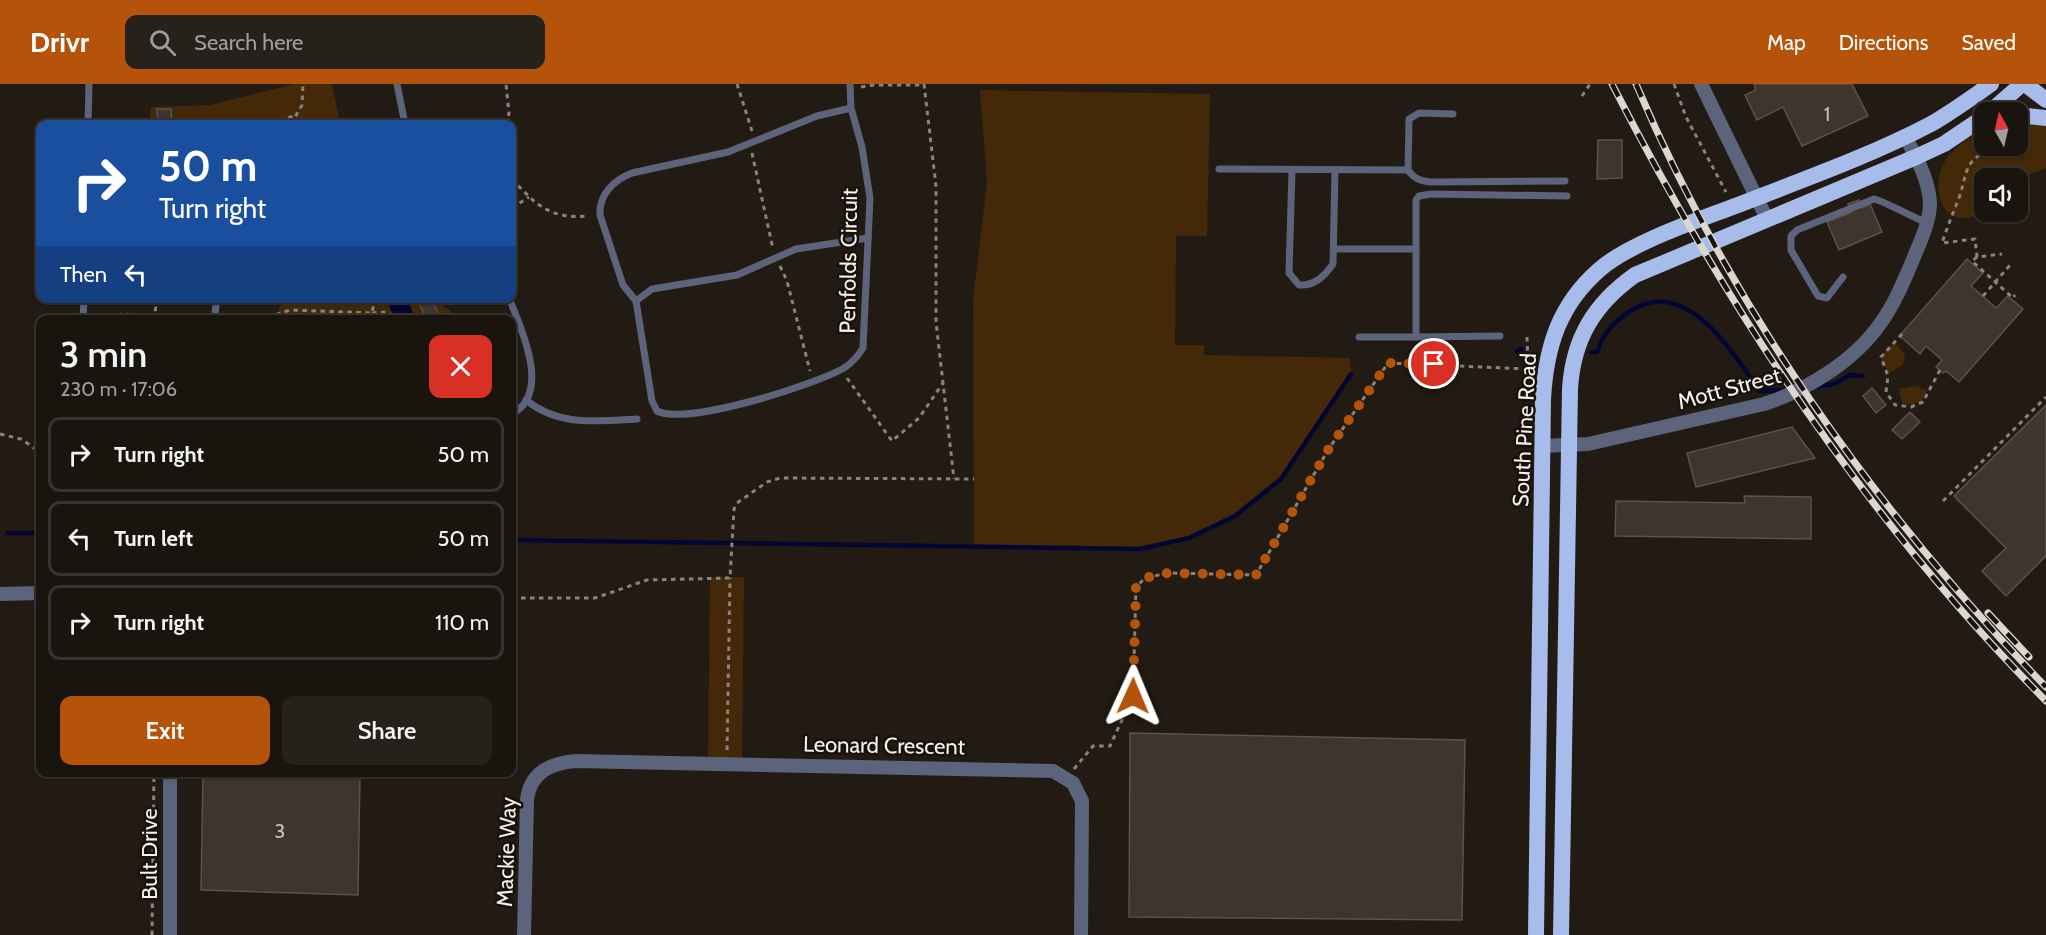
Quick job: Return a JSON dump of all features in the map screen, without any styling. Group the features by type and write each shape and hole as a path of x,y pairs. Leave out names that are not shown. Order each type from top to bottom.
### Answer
{"highway":[{"name":"South Pine Road","path":"1536,935 1545,370 1549,346 1562,315 1578,291 1600,268 1618,257 1905,136 1969,92 1992,84"},
{"path":"2002,102 2023,84 2046,100"},
{"path":"2028,115 2046,118"},
{"name":"South Pine Road","path":"1561,935 1569,446 1574,354 1585,326 1603,300 1624,283 1649,268 1916,157 1944,144 1974,124"}],"street":[{"path":"1701,84 1767,219"},
{"name":"Mott Street","path":"1543,446 1595,443 1764,404 1783,398 1842,362 1880,324 1901,288 1927,223 1930,205 1928,190 1916,157 1905,136"},
{"path":"0,594 36,593"},
{"name":"Leonard Crescent","path":"538,774 552,765 570,761 1042,769 1068,778"},
{"name":"Mackie Way","path":"524,935 526,800 530,786 538,774"},
{"name":"Bult Drive","path":"170,777 170,935"},
{"path":"1068,778 1078,789 1082,801 1082,935"}],"lane":[{"path":"88,120 89,84"},
{"path":"398,84 404,120"},
{"name":"Penfolds Circuit","path":"600,215 624,285 636,301 652,402 657,411 663,414 729,407 757,400 842,369 857,357 865,340 868,238 868,176 851,108 850,86"},
{"path":"600,215 600,207 607,191 620,178 728,152 817,116 851,108"},
{"path":"1408,170 1409,119 1419,113 1453,114"},
{"path":"1219,169 1408,170 1421,181 1565,181"},
{"path":"1292,170 1289,273 1299,285 1315,283 1332,264 1335,170"},
{"path":"1416,337 1416,200 1419,196 1421,181"},
{"path":"1419,196 1567,196"},
{"path":"1843,277 1827,298 1818,296 1791,250 1791,236 1797,230 1874,199 1881,199 1892,208 1927,223"},
{"path":"636,301 652,289 737,275 796,249 868,238"},
{"path":"1334,249 1416,249"},
{"path":"516,316 525,338 531,371 531,388 526,400 516,410"},
{"path":"1359,337 1500,336"},
{"path":"526,400 548,414 567,420 637,419"}],"path":[{"path":"294,120 304,97 303,84"},
{"path":"506,84 509,114 506,120"},
{"path":"737,84 756,142"},
{"path":"1582,96 1590,84"},
{"path":"1674,84 1686,117 1726,192"},
{"path":"850,86 924,85 936,186 934,277 954,479"},
{"path":"281,120 298,115"},
{"path":"1977,256 1975,239 1942,243 1959,196 1963,175 1978,156"},
{"path":"516,183 544,209 561,216 600,215"},
{"path":"516,205 529,197"},
{"path":"2001,254 1977,256 1972,261 2013,298 2015,295"},
{"path":"1983,297 2011,264"},
{"path":"372,313 374,303"},
{"path":"274,315 290,310 388,312 391,315"},
{"path":"1902,334 1881,357 1888,376 1886,392 1895,405 1911,407 1923,402 1940,370"},
{"path":"1068,778 1087,750 1093,746 1110,746 1133,696 1136,587 1145,578 1168,573 1256,575 1328,450 1388,363 1528,366 1527,338"},
{"path":"842,369 892,441 919,418 943,382"},
{"path":"1943,501 2046,397"},
{"path":"0,434 21,439 36,449"},
{"path":"726,764 733,514 737,503 773,479 974,479"},
{"path":"516,598 595,598 647,580 731,576"},
{"path":"152,935 154,777"}],"shaded area":[{"path":"294,84 332,84 339,120 150,120 151,107 210,105"},
{"path":"980,90 1210,94 1207,236 1176,236 1175,345 1204,345 1204,355 1350,358 1351,374 1281,479 1235,516 1189,538 1140,549 974,547 973,301 987,183"},
{"path":"2028,121 2046,124 2046,168 2028,175 2028,168 1974,168 1974,215 1958,217 1949,213 1943,205 1939,195 1939,182 1941,170 1947,158 1959,145 1974,136 1974,156 2028,156"},
{"path":"280,303 440,303 452,315 278,315"},
{"path":"391,303 409,303 414,315 395,315"},
{"path":"1894,343 1905,354 1903,365 1889,373 1882,361 1885,351"},
{"path":"1915,386 1927,390 1922,401 1910,405 1902,403 1899,389"},
{"path":"710,577 744,577 742,764 708,764"}],"building":[{"path":"1754,84 1852,84 1868,116 1802,146 1783,107 1757,120 1745,95 1756,90"},
{"path":"157,109 171,109 172,120 158,120"},
{"path":"1598,140 1622,140 1622,178 1597,179"},
{"path":"1859,200 1862,208 1870,204 1882,232 1839,250 1827,222 1852,212 1848,204"},
{"path":"1967,259 1983,273 1971,286 1996,308 2008,296 2023,309 1959,382 1946,371 1943,373 1936,367 1942,360 1926,346 1920,354 1901,337 1902,333"},
{"path":"433,303 439,315 425,315 420,305"},
{"path":"1872,388 1886,405 1876,413 1863,396"},
{"path":"2046,405 2046,556 2006,596 1982,571 2006,548 1954,496"},
{"path":"1910,412 1920,422 1902,439 1892,430"},
{"path":"1792,427 1815,458 1696,487 1687,453"},
{"path":"1744,496 1811,497 1811,539 1615,536 1616,501 1745,503"},
{"path":"1130,733 1465,740 1462,920 1129,917"},
{"path":"203,777 360,777 358,895 201,890"}],"waterway":[{"path":"1591,352 1597,352 1610,328 1632,310 1652,302 1672,303 1690,311 1707,324 1722,340 1760,391 1787,390"},
{"path":"1517,351 1522,349"},
{"path":"516,540 1140,549 1189,538 1235,516 1281,479 1351,374"},
{"path":"1813,387 1834,384 1850,375 1863,376"},
{"path":"8,533 36,533"}],"railway":[{"path":"1612,84 1703,250 1805,410 1919,561 2046,701"},
{"path":"1636,84 1674,167 1716,248 1763,327 1813,404 1867,479 1924,551 2046,687"},
{"path":"1988,613 2029,657"}],"route":[{"path":"1133,696 1136,587 1145,578 1168,573 1256,575 1328,450 1388,363 1393,361 1434,364"}]}
